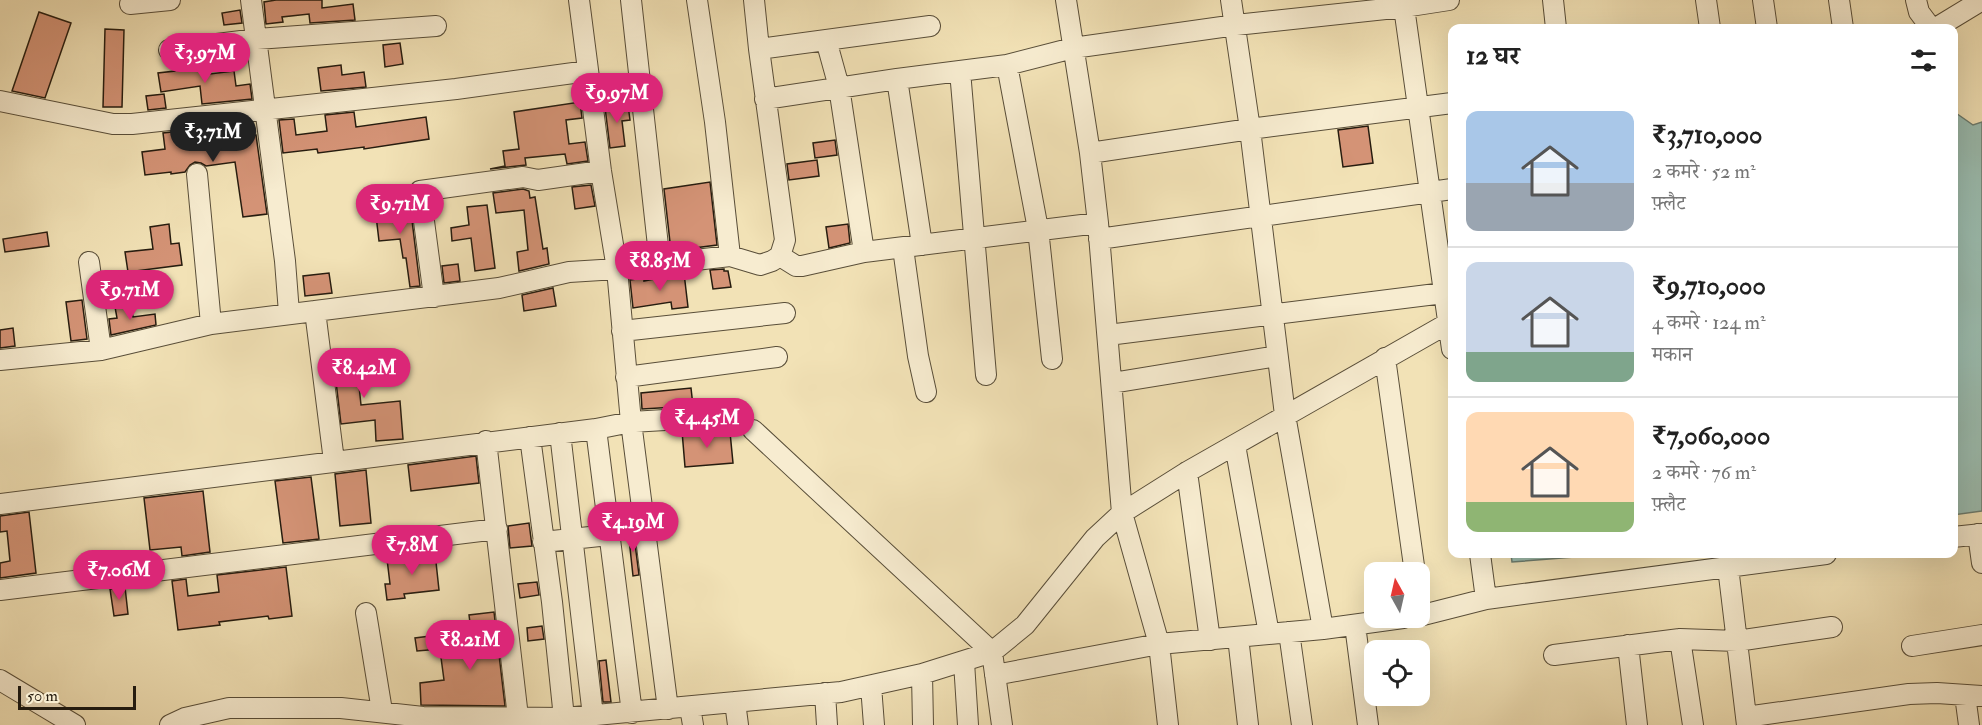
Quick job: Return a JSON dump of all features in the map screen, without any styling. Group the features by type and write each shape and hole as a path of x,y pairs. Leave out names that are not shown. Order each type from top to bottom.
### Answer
{"street":[{"path":"130,4 170,0"},
{"path":"251,0 285,261 289,313"},
{"path":"579,0 616,269 631,422 668,709"},
{"path":"632,0 660,264"},
{"path":"697,0 715,122 730,256"},
{"path":"0,360 101,350 211,324 499,288 569,272 730,256 760,265 772,261 780,256 785,240 754,0"},
{"path":"1066,0 1090,153 1099,231 1122,513 1159,644 1168,725"},
{"path":"1231,0 1250,129 1285,415 1323,629"},
{"path":"765,99 1007,65 1073,48 1236,25 1449,0"},
{"path":"1553,0 1556,24"},
{"path":"1706,0 1709,24"},
{"path":"1763,0 1766,24"},
{"path":"1839,0 1843,24"},
{"path":"1916,0 1919,12 1928,24"},
{"path":"1943,24 1982,0"},
{"path":"1108,335 1448,292 1430,192 1404,4"},
{"path":"169,50 256,39 436,26"},
{"path":"759,49 930,26"},
{"path":"826,40 839,87 864,252"},
{"path":"1007,65 1038,229 1052,359"},
{"path":"0,101 112,124 132,124 456,89 588,71"},
{"path":"960,71 986,375"},
{"path":"897,79 922,245"},
{"path":"1090,153 1250,129 1448,104"},
{"path":"434,297 420,191 523,177 538,180 601,171"},
{"path":"197,174 211,324"},
{"path":"780,256 796,266 802,266 864,252 1038,229 1099,231 1261,217 1448,190"},
{"path":"903,248 918,356 926,392"},
{"path":"89,262 101,350"},
{"path":"315,311 334,461"},
{"path":"622,331 785,313"},
{"path":"170,725 185,718 229,708 346,716 382,711 423,717 564,718 668,709 692,716 735,702 871,686 964,662 992,652 1025,625 1095,538 1122,513 1187,472 1448,323"},
{"path":"1112,383 1277,356"},
{"path":"627,377 777,357"},
{"path":"1385,358 1413,562"},
{"path":"0,504 486,441 596,429 631,422 716,417"},
{"path":"596,429 632,713"},
{"path":"753,430 992,652 1002,725"},
{"path":"560,433 593,716"},
{"path":"530,437 564,718"},
{"path":"486,441 518,717"},
{"path":"1235,445 1269,634"},
{"path":"1187,472 1210,639"},
{"path":"0,590 497,529"},
{"path":"1958,536 1980,534 1982,563"},
{"path":"543,542 609,535"},
{"path":"1481,558 1486,599"},
{"path":"1430,609 1486,599 1796,558"},
{"path":"1728,567 1746,721 1909,694 1937,693 1973,696 1969,725"},
{"path":"366,613 382,711"},
{"path":"995,675 1159,644 1364,623"},
{"path":"1355,625 1368,725"},
{"path":"1554,655 1680,639 1737,641 1832,627"},
{"path":"1289,632 1302,725"},
{"path":"1912,646 1982,635"},
{"path":"1238,637 1248,725"},
{"path":"1680,639 1693,725"},
{"path":"1628,645 1638,725"},
{"path":"964,662 968,725"},
{"path":"922,674 923,725"},
{"path":"0,680 75,725"},
{"path":"871,686 874,725"},
{"path":"825,693 827,725"},
{"path":"735,702 738,725"}],"shaded area":[{"path":"1958,114 1973,125 1982,122 1982,511 1958,514"},
{"path":"1512,558 1562,558 1512,562"}],"building":[{"path":"322,0 322,8 353,4 355,20 310,23 309,14 282,17 283,22 266,24 264,2"},
{"path":"240,10 242,23 224,25 222,13"},
{"path":"39,12 71,23 45,98 12,91"},
{"path":"105,29 124,30 122,107 103,107"},
{"path":"400,43 403,64 385,67 383,45"},
{"path":"186,60 187,69 201,67 202,75 234,71 236,86 250,84 252,99 202,104 200,86 161,92 158,73 175,71 174,62"},
{"path":"341,65 342,75 364,72 366,87 321,91 318,68"},
{"path":"164,94 166,108 148,110 146,96"},
{"path":"580,102 582,118 566,120 569,144 585,142 588,161 567,164 565,154 525,158 526,165 490,169 505,166 503,151 519,149 514,112"},
{"path":"628,105 630,120 622,121 625,146 610,148 605,107"},
{"path":"354,112 356,127 426,117 429,139 364,149 364,147 318,153 317,149 283,153 279,120 294,119 296,135 327,131 325,115"},
{"path":"1368,126 1373,163 1343,167 1338,130"},
{"path":"199,129 201,143 256,135 267,214 243,217 235,162 206,166 195,162 185,172 145,175 142,152 165,149 163,133"},
{"path":"835,140 837,155 815,158 813,143"},
{"path":"817,160 819,176 789,180 787,164"},
{"path":"710,182 717,245 671,251 664,189"},
{"path":"591,185 595,206 575,209 572,187"},
{"path":"523,189 529,191 530,198 535,197 543,249 547,248 549,264 519,271 517,252 528,250 524,210 496,213 493,193"},
{"path":"410,204 420,286 410,287 406,258 403,258 400,239 379,241 375,207"},
{"path":"487,205 495,268 475,271 471,238 452,241 451,228 469,225 467,207"},
{"path":"169,224 171,244 179,243 182,265 128,272 125,252 153,249 150,227"},
{"path":"848,224 850,243 829,248 826,227"},
{"path":"47,232 49,246 5,252 3,239"},
{"path":"458,264 460,281 444,283 442,266"},
{"path":"710,270 728,271 731,287 713,289"},
{"path":"329,273 332,293 305,296 303,276"},
{"path":"684,273 688,307 672,309 671,302 633,308 630,280 644,278 644,281"},
{"path":"553,288 556,306 524,311 522,295"},
{"path":"82,300 87,339 71,341 66,302"},
{"path":"131,305 133,317 155,314 156,325 111,335 109,319 117,318 115,307"},
{"path":"13,328 15,346 0,348 0,330"},
{"path":"366,352 370,374 358,376 361,405 400,401 403,439 376,441 375,420 341,424 333,356"},
{"path":"691,388 693,406 642,409 641,393"},
{"path":"695,430 695,435 730,432 733,463 685,467 682,431"},
{"path":"476,456 479,483 411,491 408,465"},
{"path":"366,470 371,523 340,526 335,474"},
{"path":"311,477 319,539 283,543 275,481"},
{"path":"203,491 210,552 182,556 181,547 150,550 144,498"},
{"path":"29,512 36,573 0,578 0,563 10,561 7,531 0,532 0,516"},
{"path":"529,523 532,546 510,548 508,526"},
{"path":"633,528 639,575 633,576 628,529"},
{"path":"435,553 439,590 404,594 405,598 387,600 385,584 390,584 387,559"},
{"path":"286,567 292,616 269,619 268,616 219,622 220,625 178,630 172,581 186,579 188,596 219,592 217,575"},
{"path":"537,582 539,595 520,598 518,584"},
{"path":"125,587 128,614 114,616 110,589"},
{"path":"494,612 505,706 421,705 420,683 444,680 440,650 473,646 469,615"},
{"path":"542,626 544,639 528,641 527,628"},
{"path":"438,635 440,649 417,651 415,638"},
{"path":"606,660 611,702 603,702 599,661"}]}
